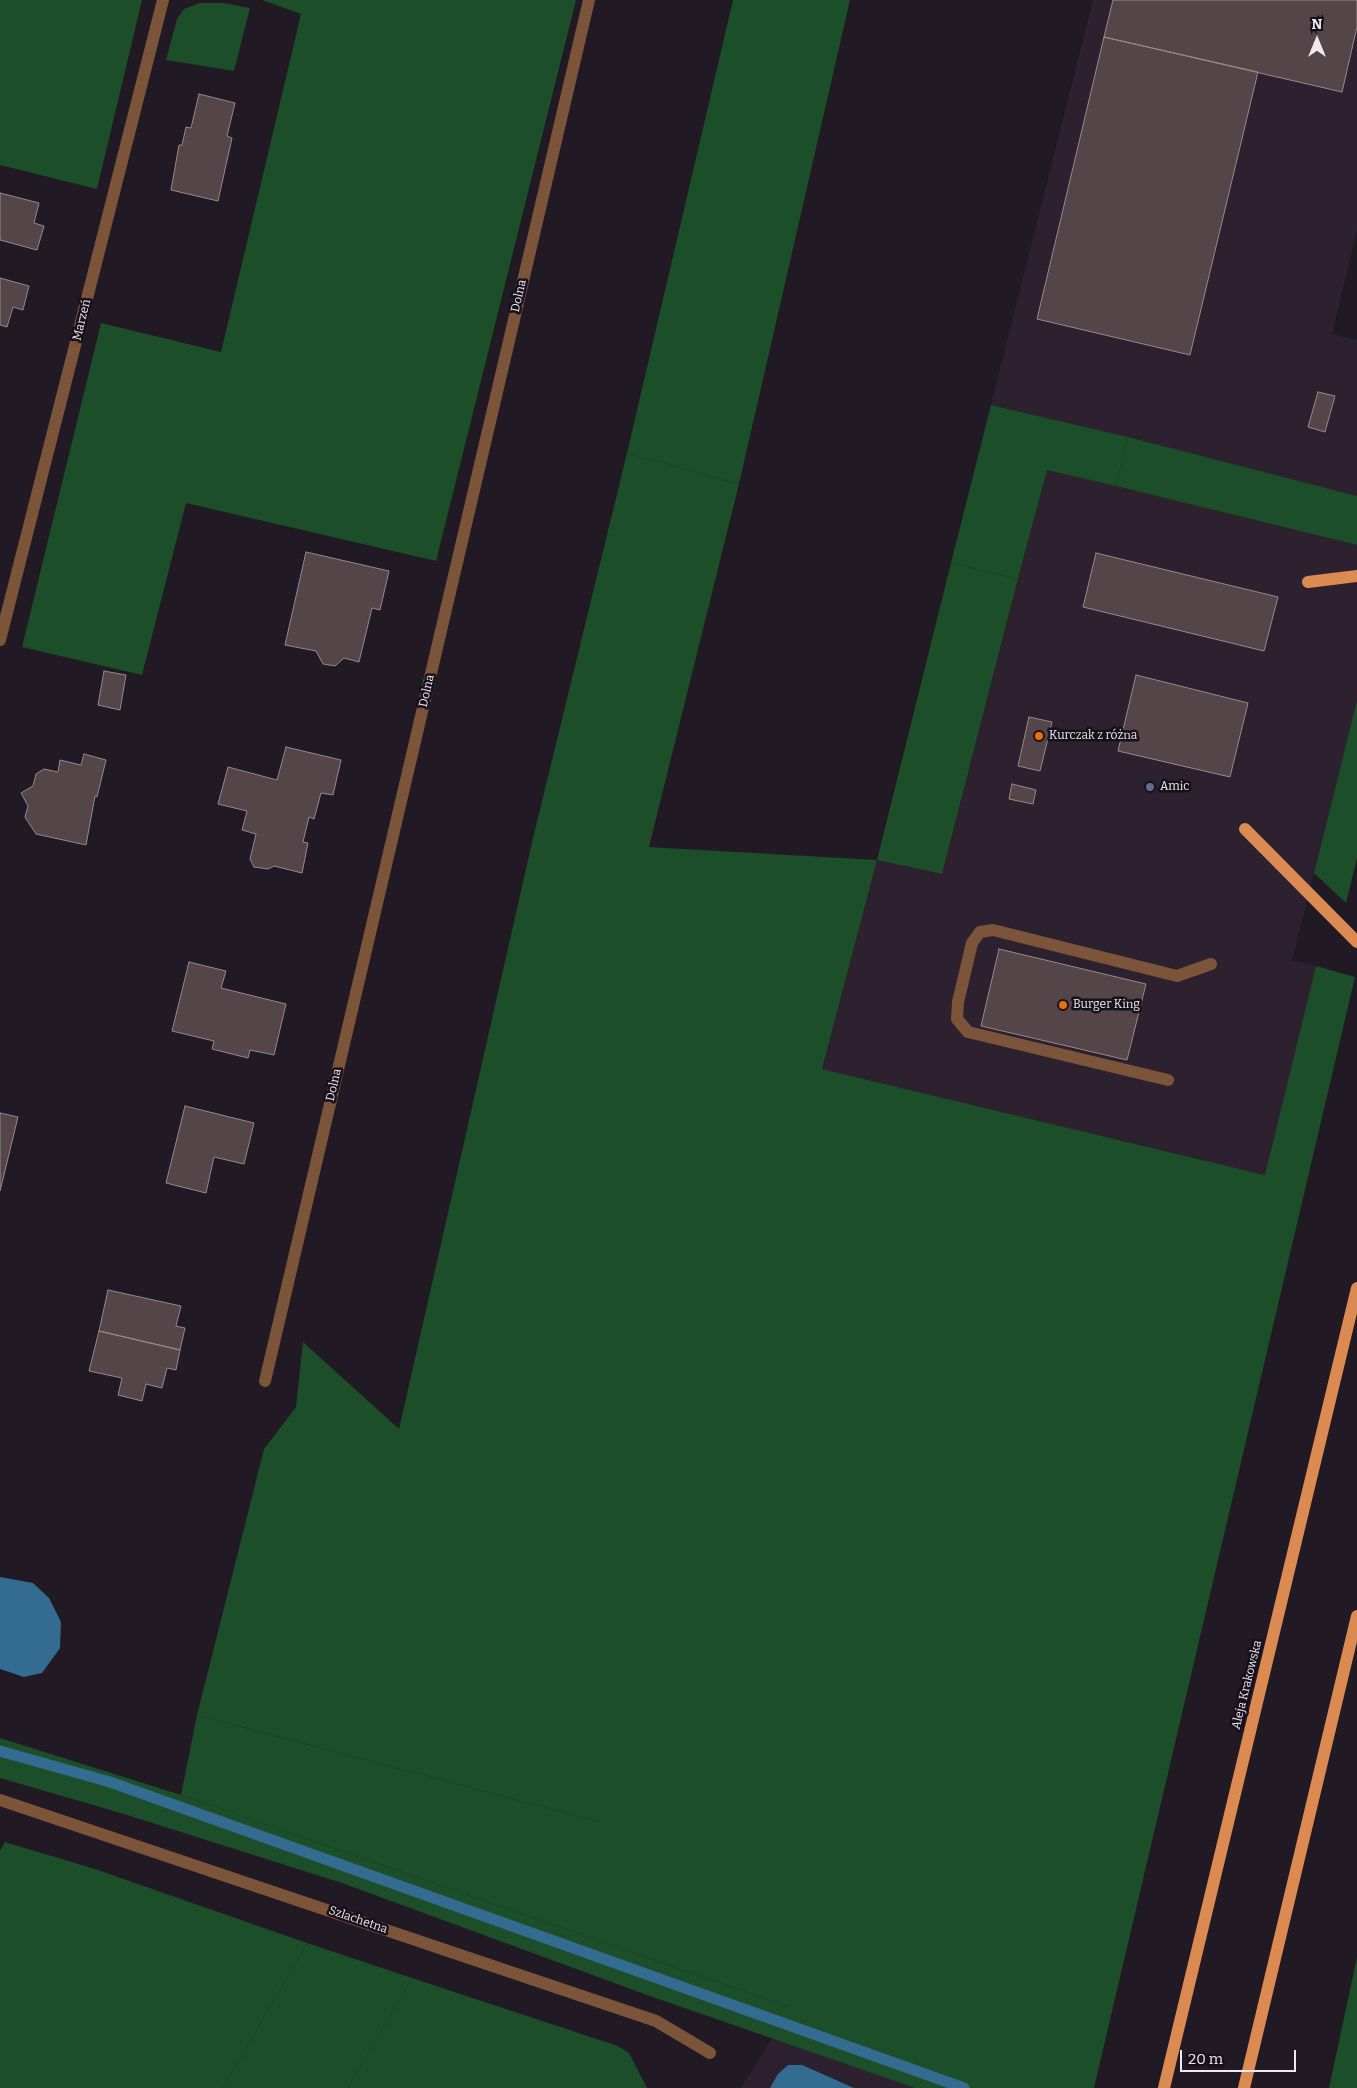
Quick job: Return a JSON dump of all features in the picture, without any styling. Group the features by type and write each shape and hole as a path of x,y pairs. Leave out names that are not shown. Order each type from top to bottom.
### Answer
{"main road":[{"path":"1308,582 1357,576"},
{"path":"1245,828 1357,942"},
{"name":"Aleja Krakowska","path":"1164,2088 1357,1288"},
{"path":"1244,2088 1357,1616"}],"street":[{"name":"Marzeń","path":"0,640 163,0"},
{"name":"Dolna","path":"265,1381 589,0"},
{"path":"1168,1080 968,1032 957,1019 958,1002 972,943 980,932 993,930 1177,976 1211,964"},
{"name":"Szlachetna","path":"0,1800 656,2021 710,2053"}],"shaded area":[{"path":"1093,0 1357,0 1357,230 1332,334 1357,340 1357,496 1128,437 991,405"},
{"path":"1047,469 1357,545 1357,700 1292,960 1316,966 1266,1175 822,1069 877,860 942,874"},
{"path":"772,2038 915,2088 741,2088"}],"green space":[{"path":"0,0 142,0 97,189 0,165"},
{"path":"262,0 576,0 436,561 186,503 142,675 22,647 101,323 221,352 301,14"},
{"path":"733,0 850,0 739,484 627,453"},
{"path":"200,3 224,3 250,8 234,71 166,60 177,19 184,9"},
{"path":"991,405 1128,437 1116,486 1047,470 1018,579 951,563"},
{"path":"1128,437 1357,496 1357,545 1116,486"},
{"path":"627,453 739,484 649,847 877,860 822,1069 1265,1175 1316,966 1355,977 1094,2088 915,2088 647,1995 342,1883 124,1814 0,1778 0,1738 181,1795 789,2007 596,1821 197,1715 264,1449 296,1407 303,1342 399,1429 533,838"},
{"path":"951,563 1018,579 942,874 877,860"},
{"path":"1357,700 1357,858 1346,903 1314,873"},
{"path":"806,1130 856,1162 860,1202 844,1286 803,1397 739,1397"},
{"path":"197,1715 596,1821 768,1884 833,1934 789,2007 181,1795"},
{"path":"5,1842 95,1869 307,1943 223,2088 0,2088 0,1851"},
{"path":"307,1943 412,1978 348,2088 223,2088"},
{"path":"1357,1957 1357,2088 1329,2088"},
{"path":"412,1978 618,2046 629,2053 647,2088 348,2088"}],"water":[{"path":"0,1577 33,1583 49,1598 61,1622 60,1648 42,1673 24,1677 0,1669"},
{"path":"788,2065 802,2065 854,2088 770,2088 778,2074"}],"building":[{"path":"1113,0 1357,0 1357,27 1342,92 1104,37"},
{"path":"1104,37 1258,72 1190,355 1037,319"},
{"path":"199,94 235,103 227,136 232,138 218,201 171,190 179,145 182,145 186,127 191,128"},
{"path":"0,193 39,203 34,223 44,226 37,250 0,240"},
{"path":"0,278 29,286 23,310 13,307 7,327 0,325"},
{"path":"1318,392 1335,396 1325,432 1308,427"},
{"path":"306,552 389,571 380,610 372,608 359,662 344,658 335,666 323,664 316,651 285,645"},
{"path":"1096,553 1278,597 1264,651 1083,607"},
{"path":"104,671 126,675 120,710 98,705"},
{"path":"1136,675 1248,703 1230,777 1118,751"},
{"path":"1029,717 1052,722 1040,771 1018,766"},
{"path":"286,747 341,760 333,795 321,793 314,819 309,817 303,842 308,843 302,873 274,866 268,869 254,867 250,859 256,834 242,830 247,811 218,804 228,767 277,780"},
{"path":"84,754 106,760 97,797 95,796 86,845 36,834 25,817 28,806 21,793 33,786 36,774 44,769 58,772 60,760 81,765"},
{"path":"1012,784 1036,790 1033,804 1009,799"},
{"name":"Burger King","path":"999,949 1146,984 1127,1060 981,1026"},
{"path":"189,962 226,971 221,988 286,1004 274,1055 250,1050 248,1058 212,1049 214,1041 172,1031"},
{"path":"185,1106 254,1123 244,1164 214,1157 206,1193 166,1183"},
{"path":"0,1113 18,1117 0,1191"},
{"path":"108,1290 181,1306 176,1326 185,1328 180,1350 99,1331"},
{"path":"99,1331 180,1350 176,1370 167,1368 162,1388 146,1384 142,1401 118,1395 122,1378 89,1371"}],"waterway":[{"path":"0,1751 110,1782 964,2088"}],"place":[{"name":"Kurczak z różna","path":"1039,736"},
{"name":"Amic","path":"1150,787"},
{"name":"Burger King","path":"1063,1005"}]}
